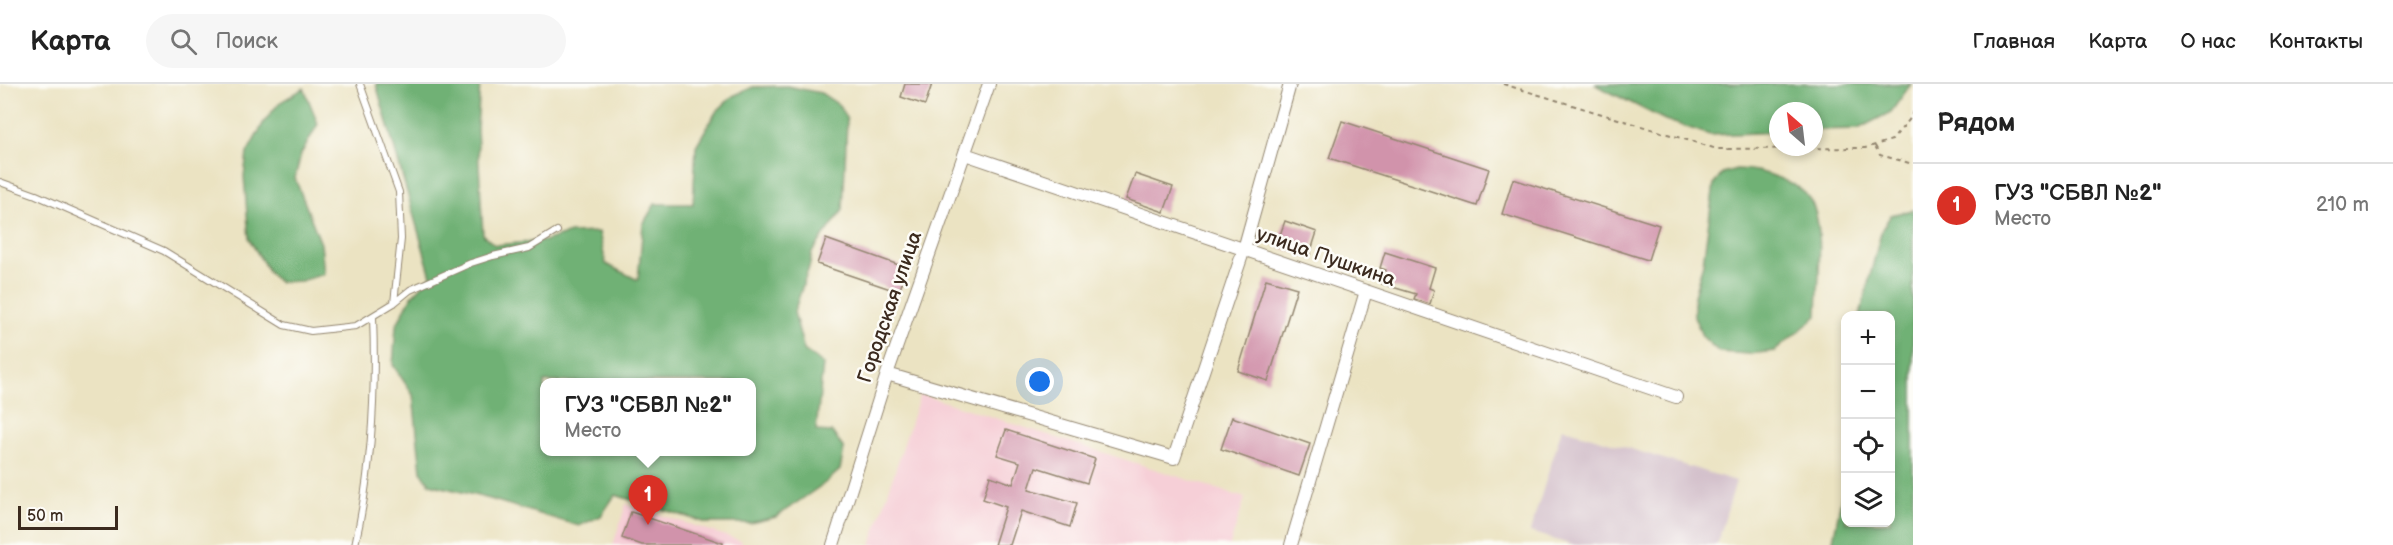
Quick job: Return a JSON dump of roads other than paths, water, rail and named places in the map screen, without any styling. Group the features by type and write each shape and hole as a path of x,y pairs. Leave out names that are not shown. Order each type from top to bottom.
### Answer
{"street":[{"name":"Городская улица","path":"833,545 887,374 989,84"},
{"path":"887,374 1174,458 1244,249 1290,84"},
{"name":"улица Пушкина","path":"965,154 1676,397"},
{"path":"1291,545 1366,291"}],"lane":[{"path":"360,84 399,192 401,239 394,303"},
{"path":"0,182 36,195 164,251 284,325 311,332 356,326 394,303 410,290 471,263 529,248 557,231"},
{"path":"355,545 365,501 374,415 373,317"}],"place":[{"name":"ГУЗ \"СБВЛ №2\"","path":"648,525"}]}
